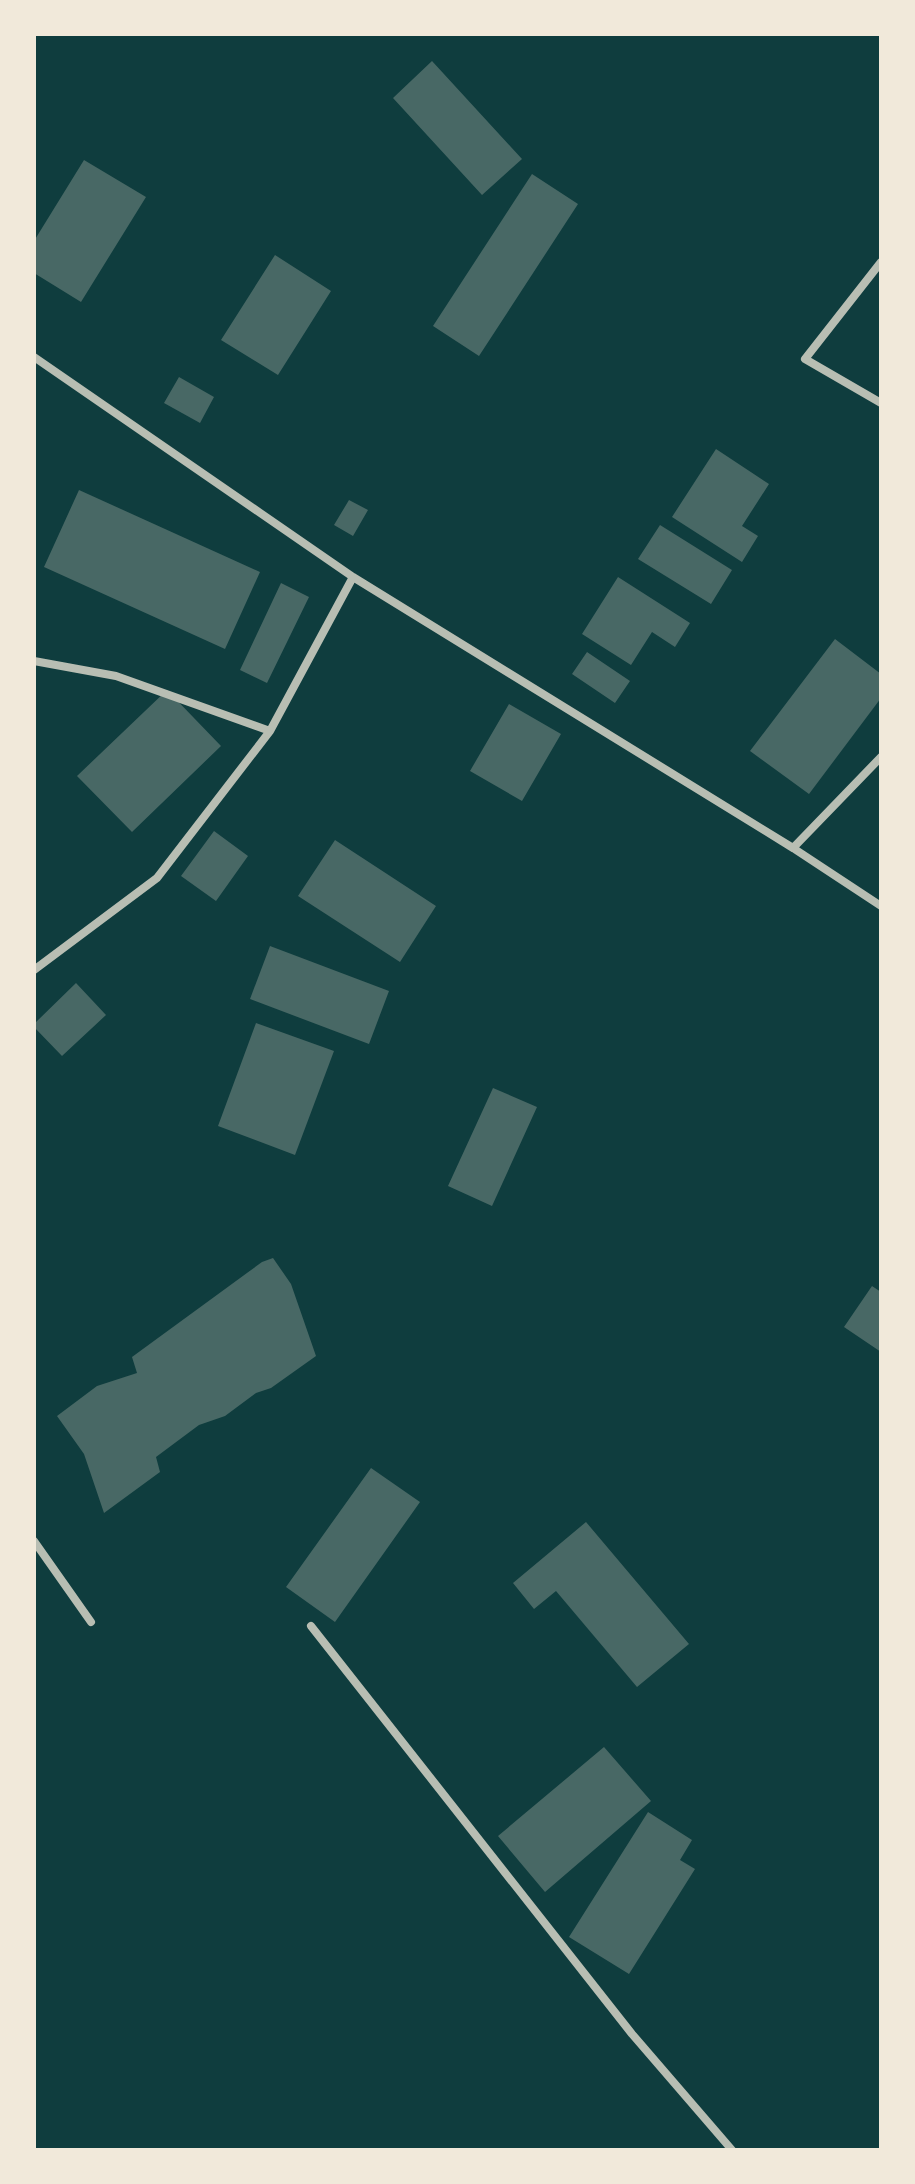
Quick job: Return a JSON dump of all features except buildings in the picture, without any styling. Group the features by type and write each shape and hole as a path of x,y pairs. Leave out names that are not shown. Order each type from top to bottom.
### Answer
{"street":[{"path":"881,262 805,359 881,403"},
{"path":"34,357 353,577 793,848 881,906"},
{"path":"34,970 157,878 270,731 353,577"},
{"path":"34,661 116,676 270,731"},
{"path":"793,848 881,757"},
{"path":"34,1541 91,1622"},
{"path":"311,1626 632,2034 732,2150"}]}
